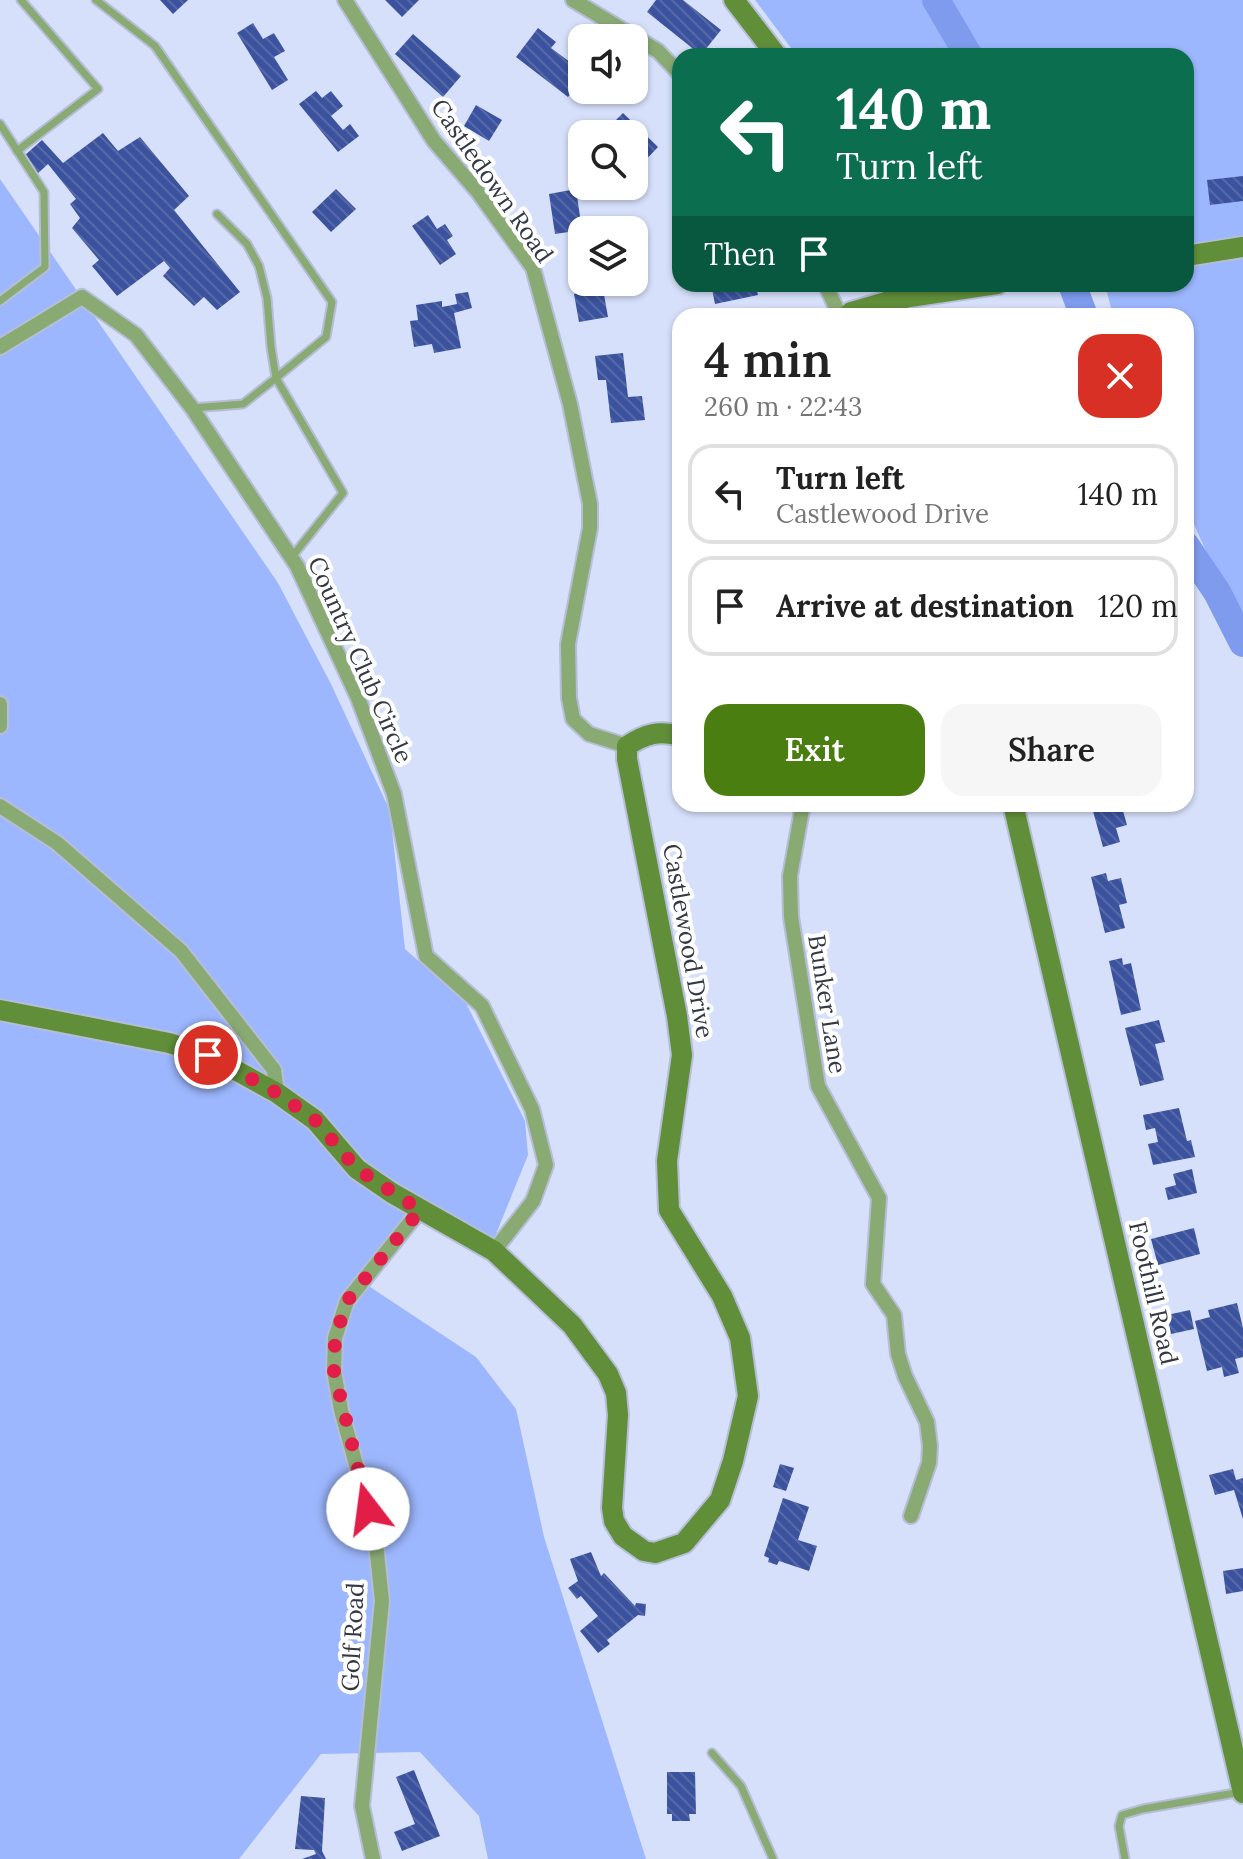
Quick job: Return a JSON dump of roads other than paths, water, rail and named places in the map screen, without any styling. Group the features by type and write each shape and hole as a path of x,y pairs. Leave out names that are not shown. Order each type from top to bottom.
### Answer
{"street":[{"name":"Castledown Road","path":"345,0 434,141 478,192 533,268 570,404 590,504 590,528 568,644 569,698 573,719 589,734 627,746"},
{"path":"573,0 658,51 672,66"},
{"path":"734,0 771,48"},
{"path":"1194,255 1243,247"},
{"path":"866,308 946,292"},
{"name":"Country Club Circle","path":"0,347 82,297 136,335 192,408 291,558 358,698 394,794 426,956 482,1006 532,1109 546,1165 533,1201 494,1251"},
{"path":"0,704 0,726"},
{"path":"627,746 650,733 672,734"},
{"name":"Castlewood Drive","path":"0,1010 169,1043 208,1055 277,1093 315,1120 357,1169 494,1251 572,1325 604,1369 616,1393 618,1415 612,1508 614,1521 623,1536 632,1545 655,1553 684,1543 720,1500 733,1461 748,1396 740,1338 722,1296 669,1210 667,1161 682,1055 627,746"},
{"path":"0,806 57,843 181,951 274,1070 277,1093"},
{"name":"Bunker Lane","path":"802,812 790,876 791,917 818,1086 879,1198 873,1284 894,1315 898,1354 927,1422 929,1463 911,1516"},
{"name":"Foothill Road","path":"1015,812 1243,1792"},
{"name":"Golf Road","path":"373,1859 362,1806 382,1601 375,1534 341,1410 334,1371 335,1338 347,1301 420,1206"}],"lane":[{"path":"17,151 98,89 21,0"},
{"path":"96,0 155,46 332,302 326,337 243,404 192,408"},
{"path":"0,124 44,192 45,267 0,301"},
{"path":"217,214 247,244 259,266 267,298 276,378 343,493 291,558"},
{"path":"712,1753 741,1786 773,1859"},
{"path":"1125,1859 1119,1826 1122,1815 1243,1792"}],"waterway":[{"path":"936,0 964,48"},
{"path":"1075,292 1081,308"},
{"path":"1194,558 1217,592 1243,643"}]}
